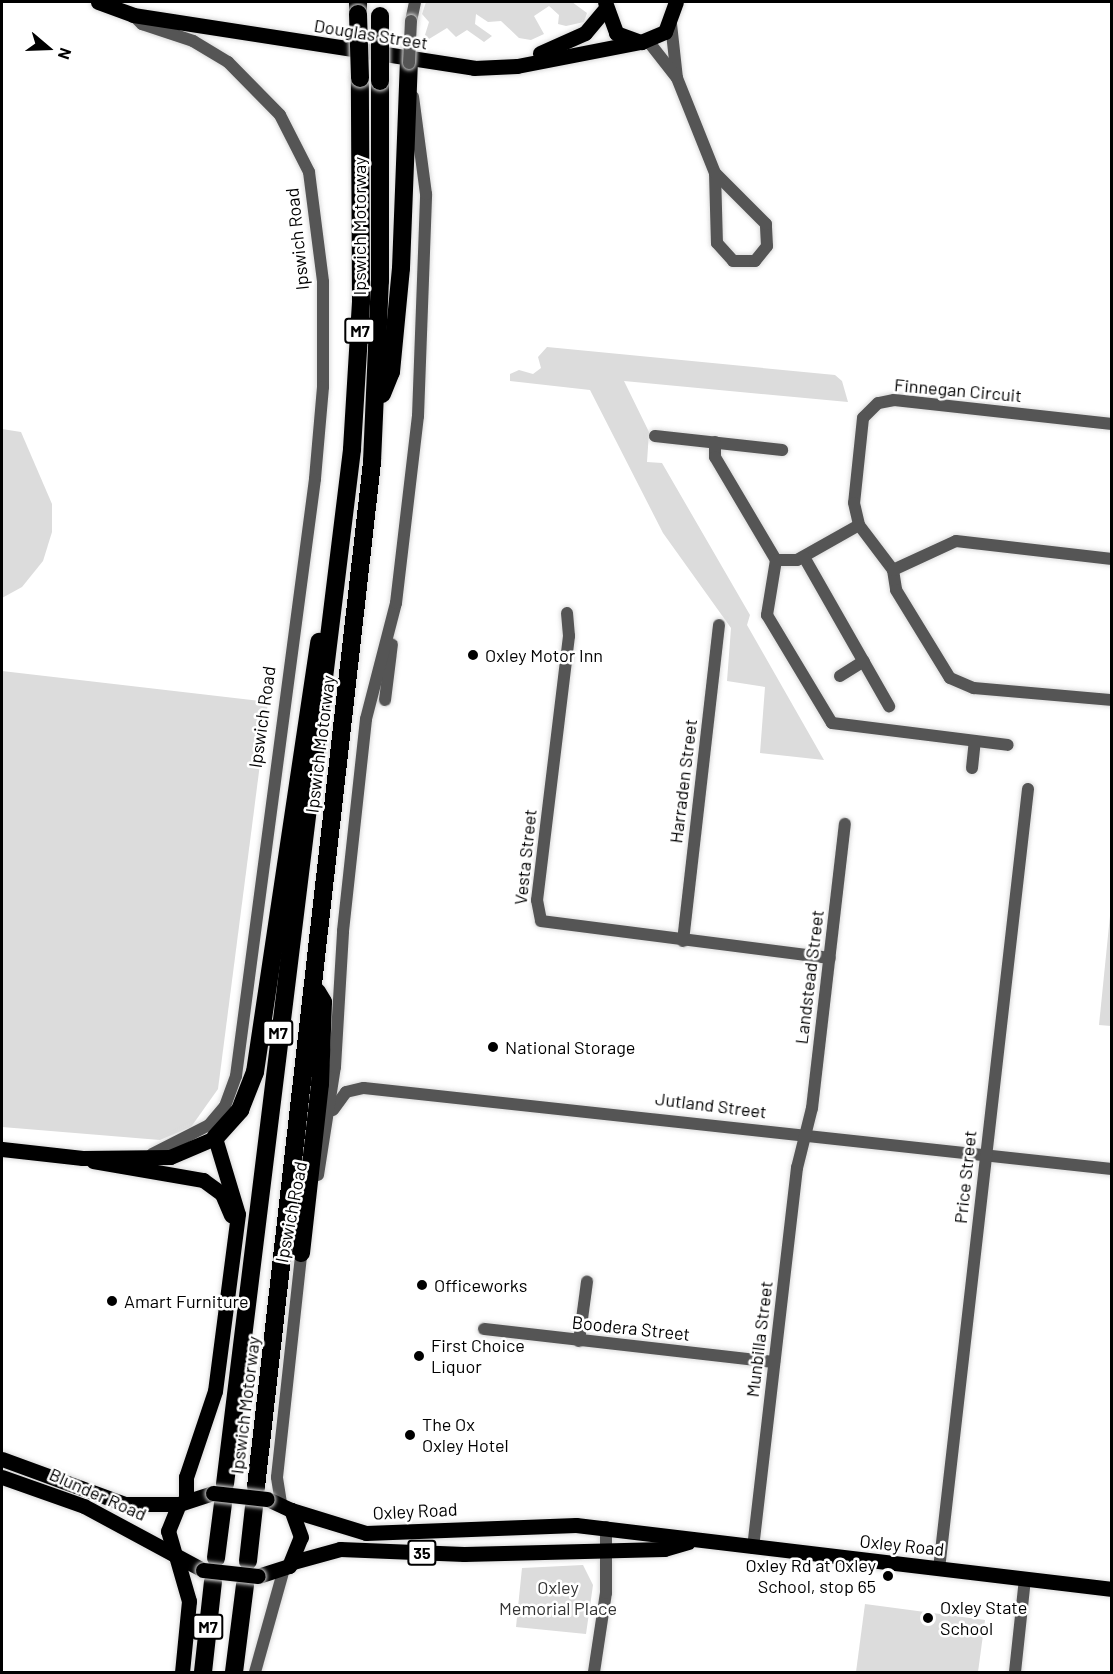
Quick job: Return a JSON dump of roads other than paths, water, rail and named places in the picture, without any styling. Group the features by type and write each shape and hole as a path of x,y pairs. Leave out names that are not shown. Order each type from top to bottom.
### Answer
{"highway":[{"name":"Ipswich Motorway","path":"203,1672 220,1493 337,583 361,302 358,8"},
{"name":"Ipswich Motorway","path":"234,1672 250,1574 270,1501 314,985 376,410 380,9"},
{"path":"376,410 391,372 398,300 410,86 409,63"},
{"path":"214,1130 240,1110 255,1072 322,615 337,583"},
{"path":"301,1253 324,1002 314,985"}],"main road":[{"name":"Douglas Street","path":"98,2 133,15 474,68 517,66 644,42"},
{"name":"Douglas Street","path":"117,2 474,60 516,57 567,44 585,33 605,5"},
{"path":"605,5 616,33 644,42 672,24 677,2"},
{"path":"82,1158 177,1156 214,1130 237,1205 215,1391 186,1478 182,1501 168,1531 189,1601 182,1672"},
{"path":"2,1149 82,1158 208,1182 228,1203 233,1240"},
{"name":"Blunder Road","path":"2,1459 125,1504 182,1501"},
{"name":"Blunder Road","path":"2,1477 84,1506 175,1556"},
{"name":"35","path":"182,1501 220,1493 270,1501"},
{"path":"270,1501 301,1537 289,1566"},
{"name":"Oxley Road","path":"270,1501 374,1533 520,1524 606,1527 662,1533 688,1542 1112,1589"},
{"name":"Oxley Road","path":"289,1566 340,1549 464,1554 664,1548 688,1542"},
{"name":"35","path":"175,1556 211,1570 250,1574 289,1566"}],"street":[{"path":"409,63 411,21 415,2"},
{"name":"Ipswich Road","path":"133,15 142,24 193,41 228,62 280,115 309,172 323,282 323,387 315,479 239,1055 231,1094 214,1130"},
{"path":"672,24 677,78 715,172 717,243 733,261 755,261 767,246 766,224 715,172"},
{"path":"644,42 677,78"},
{"name":"Ipswich Road","path":"270,1501 278,1477 301,1253 328,1126 366,719 398,591 420,390 426,231 424,168 410,86"},
{"name":"Finnegan Circuit","path":"1112,424 894,400 878,403 863,418 854,503 859,525 893,570 896,590 950,678 960,684 1112,700"},
{"path":"655,436 782,450"},
{"path":"715,442 715,457 776,560 767,615 832,723 1008,745"},
{"path":"776,560 804,557 859,525"},
{"path":"893,570 956,541 1112,559"},
{"path":"804,557 889,706"},
{"path":"386,700 398,591"},
{"name":"Vesta Street","path":"567,613 569,636 538,916 559,927 830,958"},
{"name":"Harraden Street","path":"683,941 719,625"},
{"path":"840,676 864,662"},
{"path":"972,768 975,741"},
{"name":"Price Street","path":"939,1569 1028,789"},
{"name":"Landstead Street","path":"805,1134 830,958 845,824"},
{"name":"Jutland Street","path":"328,1126 350,1089 382,1089 1112,1169"},
{"name":"Munbilla Street","path":"753,1548 774,1362 805,1134"},
{"path":"579,1341 587,1282"},
{"name":"Boodera Street","path":"484,1329 774,1362"},
{"path":"594,1672 607,1549 606,1527"},
{"path":"255,1672 289,1566"},
{"path":"1015,1672 1025,1579"}],"place":[{"name":"Oxley Motor Inn","path":"473,655"},
{"name":"National Storage","path":"493,1047"},
{"name":"Officeworks","path":"422,1285"},
{"name":"Amart Furniture","path":"112,1301"},
{"name":"First Choice Liquor","path":"419,1356"},
{"name":"The Ox Oxley Hotel","path":"410,1435"},
{"name":"Oxley Rd at Oxley School, stop 65","path":"888,1576"},
{"name":"Oxley State School","path":"928,1618"}],"park label":[{"name":"Oxley Memorial Place","path":"558,1598"}]}
